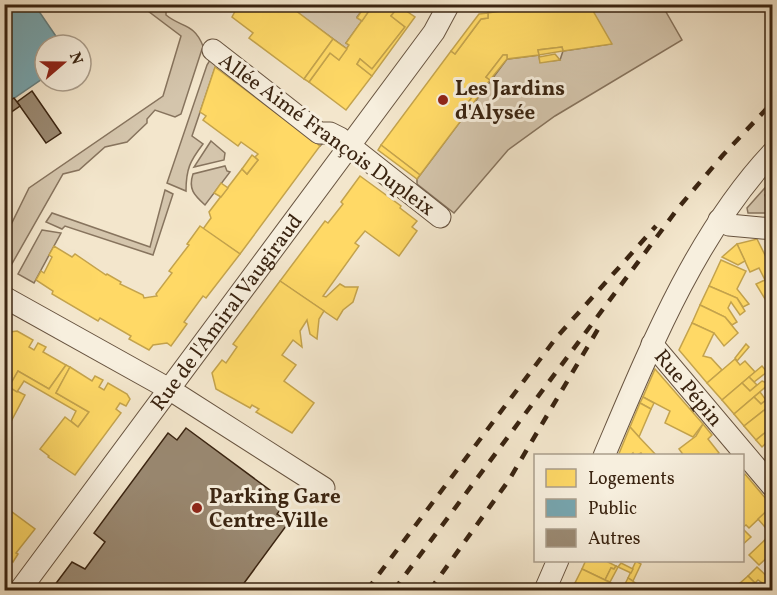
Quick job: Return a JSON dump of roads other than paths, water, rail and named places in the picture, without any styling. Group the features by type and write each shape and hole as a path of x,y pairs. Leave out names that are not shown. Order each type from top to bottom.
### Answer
{"street":[{"name":"Rue de l'Amiral Vaugiraud","path":"434,32 449,4"},
{"name":"Rue de l'Amiral Vaugiraud","path":"20,591 434,32 462,4"},
{"name":"Allée Aimé François Dupleix","path":"213,50 319,133 330,133 350,145 440,217"},
{"path":"605,454 652,344 701,250 719,220 772,153"},
{"path":"719,220 729,225 772,229"},
{"path":"4,297 169,389 324,489"},
{"name":"Rue Pépin","path":"652,344 772,486"},
{"path":"545,591 558,562"}],"railway":[{"path":"394,590 679,207 723,155 772,103"},
{"path":"367,590 556,338 656,226"},
{"path":"430,590 509,480 601,324"}],"place":[{"name":"Les Jardins d'Alysée","path":"443,100"},
{"name":"Parking Gare Centre-Ville","path":"197,508"}]}
